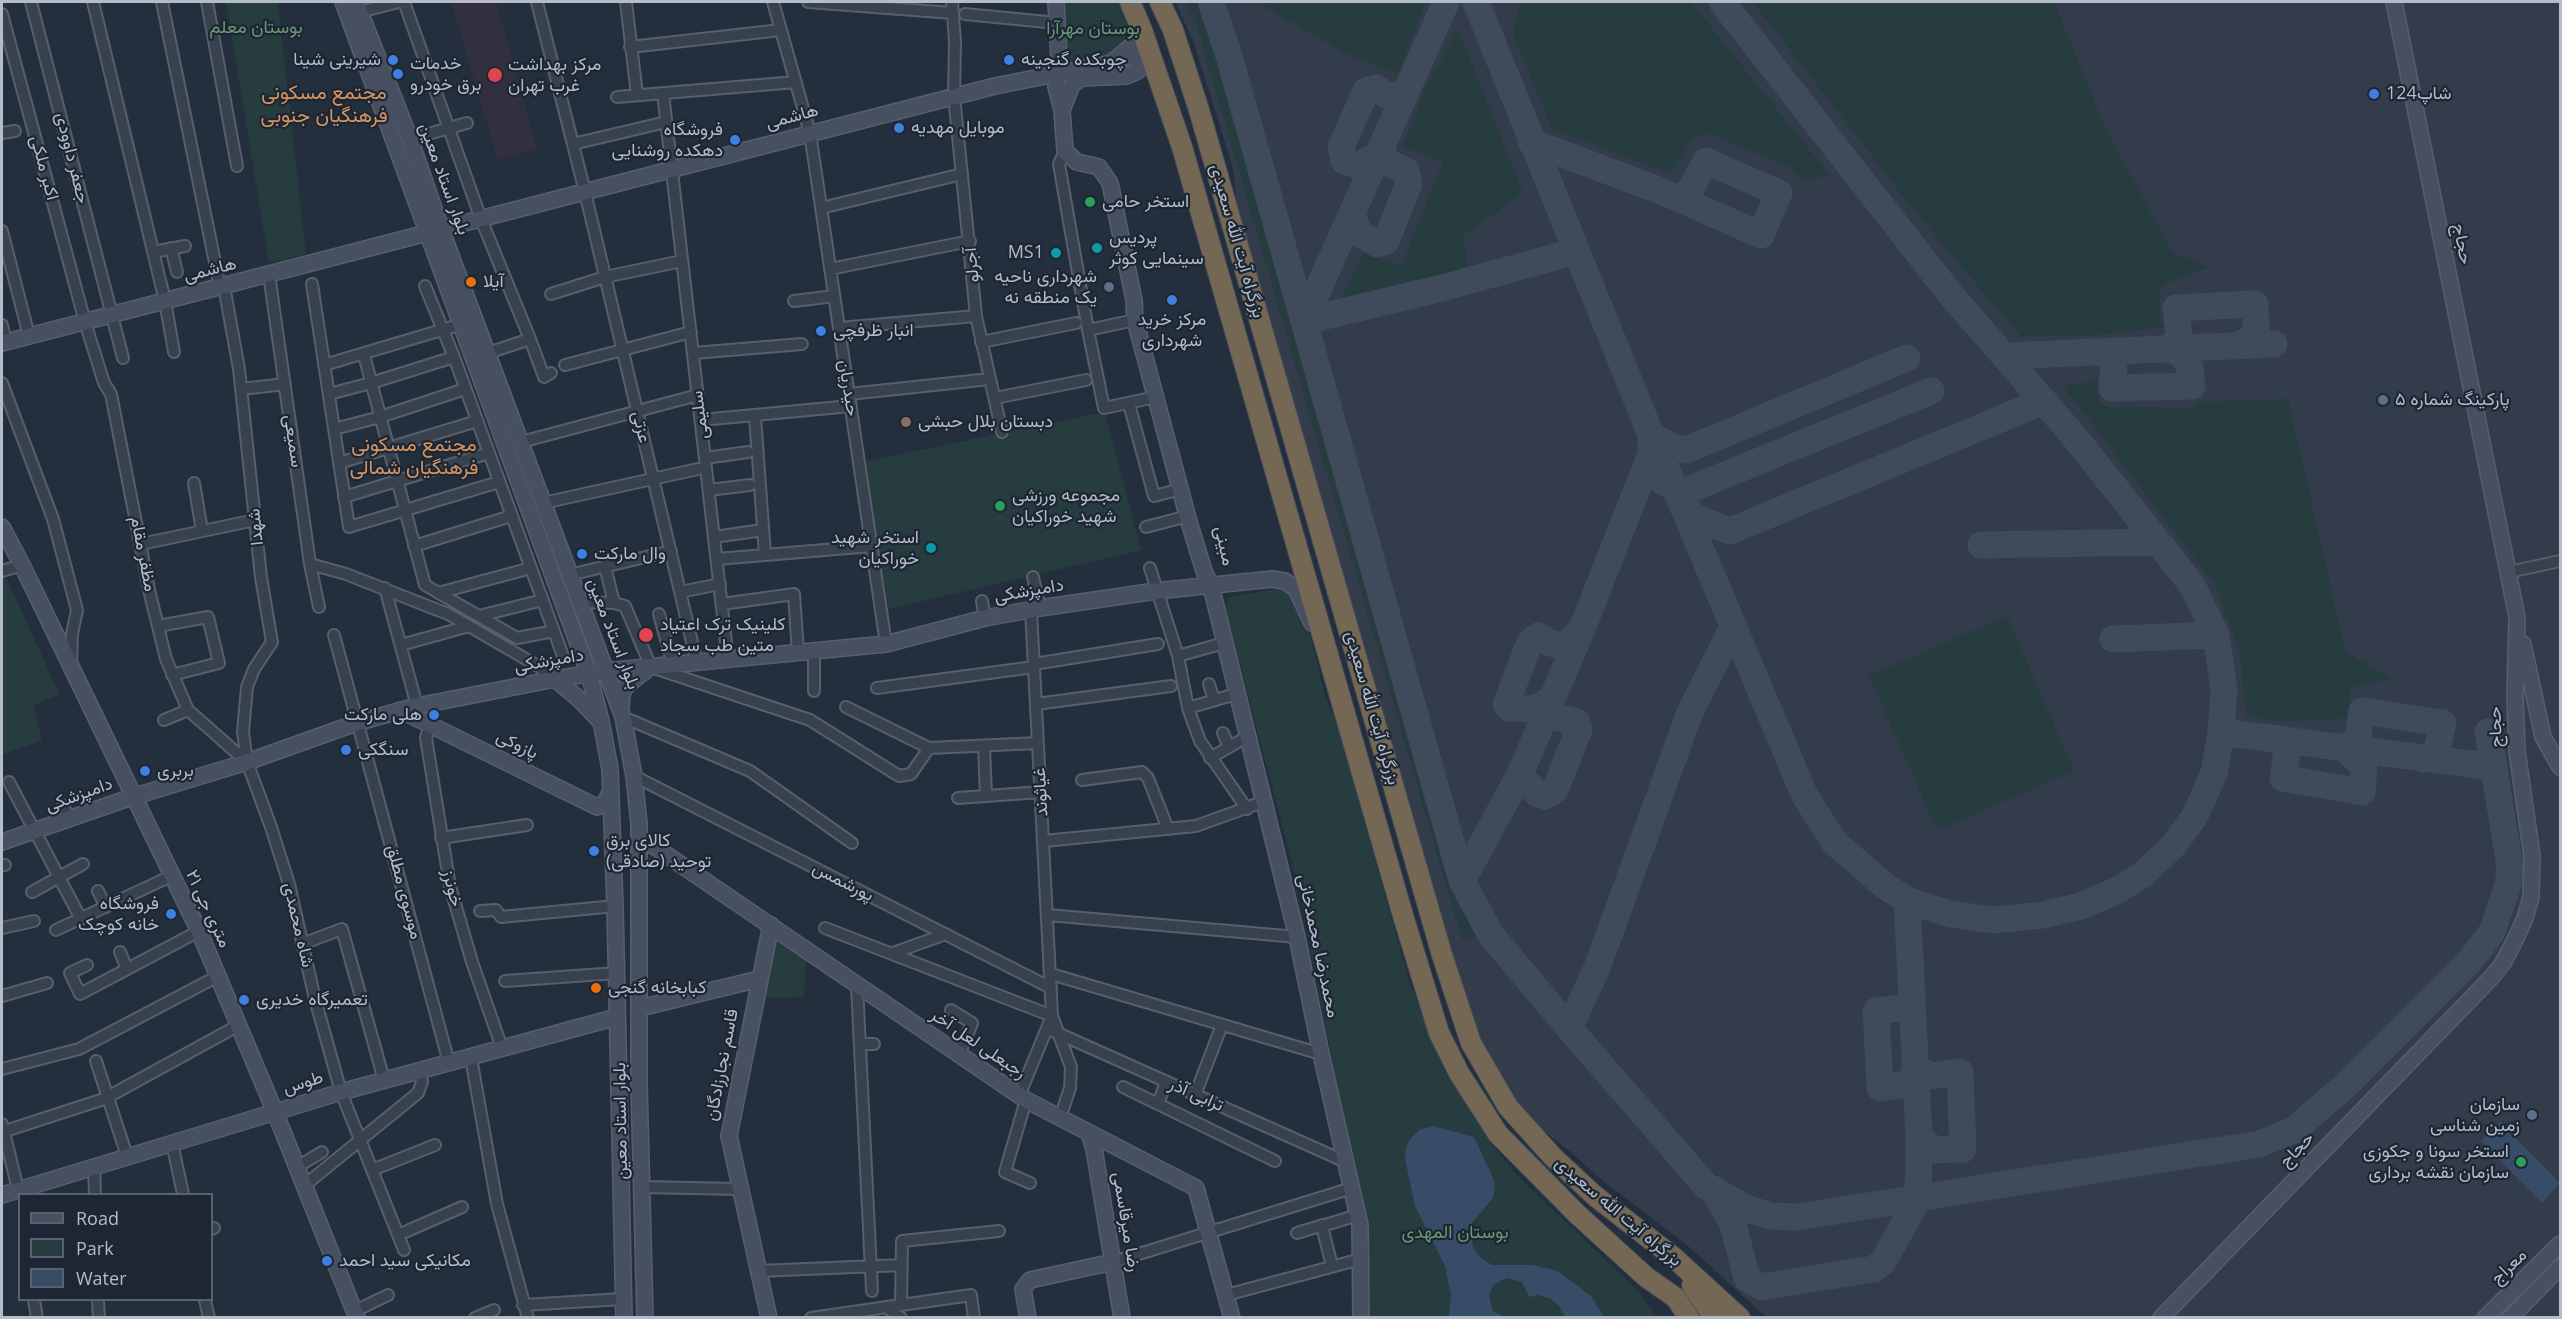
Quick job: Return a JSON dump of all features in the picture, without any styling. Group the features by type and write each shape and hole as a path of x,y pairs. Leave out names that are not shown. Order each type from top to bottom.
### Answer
{"highway":[{"name":"بزرگراه آیت الله سعیدی","path":"1130,2 1142,30 1182,147 1432,1014 1459,1073 1498,1134 1620,1254 1663,1290 1672,1317"},
{"name":"بزرگراه آیت الله سعیدی","path":"1160,2 1173,30 1218,173 1442,955 1471,1043 1508,1107 1553,1157 1595,1196 1672,1256 1740,1317"},
{"path":"1672,1256 1714,1317"},
{"path":"1663,1290 1676,1298 1689,1317"}],"main road":[{"name":"بلوار استاد معین","path":"343,2 434,231 488,353 622,714 634,776 639,836 639,1083 645,1317"},
{"path":"1056,2 1058,73 1056,87 1062,110 1065,151"},
{"name":"حجاج","path":"2161,1317 2491,978 2503,963 2525,918 2533,878 2530,834 2519,779 2517,751 2515,697 2517,617 2394,2"},
{"name":"بلوار استاد معین","path":"357,7 410,139 462,324 589,674 601,721 610,769 624,1317"},
{"path":"1121,57 1142,30"},
{"name":"هاشمی","path":"4,343 954,96 1111,63 1121,57"},
{"path":"1062,110 1070,89 1082,78 1126,76 1138,71 1140,65 1138,60 1132,57 1121,57"},
{"name":"مبینی","path":"1065,151 1077,162 1099,167 1110,183 1134,300 1135,320 1181,489 1192,515"},
{"name":"مبینی","path":"1134,300 1143,317 1204,571 1211,586"},
{"name":"۲۱ متری جی","path":"2,527 199,931 356,1314"},
{"path":"553,579 569,575"},
{"name":"دامپزشکی","path":"2,842 37,831 67,813 132,797 247,762 359,722 400,710 606,671 886,644 986,618 1035,609 1156,591 1272,579 1285,580 1296,589 1315,629 1326,644"},
{"name":"محمدرضا محمدخانی","path":"1211,586 1297,937 1358,1215 1361,1317"},
{"path":"2517,617 2543,737 2560,767"},
{"path":"622,714 622,694 626,686 651,667"},
{"path":"555,679 601,721"},
{"name":"پازوکی","path":"400,710 597,807 605,803 610,792"},
{"path":"610,769 613,757 619,753 624,756 634,776"},
{"name":"رجبعلی لعل آخر","path":"639,836 1022,1098 1196,1188 1232,1317"},
{"name":"قاسم نجارزادگان","path":"769,1317 729,1136 771,925"},
{"path":"640,1008 759,980"},
{"name":"طوس","path":"2,1195 341,1092 617,1017"},
{"path":"618,1081 620,1091 626,1097 635,1094 639,1083"},
{"path":"621,1130 625,1122 634,1122 641,1135"},
{"name":"رضا میرقاسمی","path":"1089,1133 1095,1149 1122,1317"},
{"name":"معراج","path":"2485,1317 2560,1244"},
{"path":"1028,1317 1023,1290 1029,1280 1113,1262"},
{"name":"معراج","path":"2510,1317 2560,1266"}],"street":[{"name":"جعفر داوودی","path":"32,2 123,358"},
{"path":"93,2 165,301 174,352"},
{"name":"شهدا","path":"162,2 241,389 261,577 272,642 254,669 247,687 243,732 247,762"},
{"path":"207,2 237,166"},
{"path":"357,7 399,2"},
{"path":"404,2 481,219 544,377 551,373"},
{"name":"عزتی","path":"537,2 585,192 697,663"},
{"path":"626,2 637,95"},
{"name":"حیدریان","path":"773,2 810,133 886,644"},
{"path":"808,2 953,13"},
{"name":"آجرلو","path":"952,2 955,42 954,96 976,316 1002,432"},
{"path":"965,14 1057,23"},
{"name":"اکبر ملکی","path":"2,15 86,322"},
{"path":"630,47 781,30"},
{"path":"617,97 796,82"},
{"name":"سلیمی","path":"663,93 728,660"},
{"path":"573,144 666,122"},
{"path":"410,139 467,123"},
{"path":"2,132 15,131"},
{"path":"1065,151 1059,164 1104,408 1156,397"},
{"path":"821,208 962,174"},
{"path":"2,231 29,336"},
{"path":"830,269 970,241"},
{"path":"153,252 185,246"},
{"path":"171,248 177,272"},
{"path":"551,294 605,277 682,261"},
{"name":"سمیعی","path":"270,274 310,564 319,607"},
{"path":"312,284 349,527 499,482"},
{"path":"425,286 454,357 563,656"},
{"path":"794,301 834,296"},
{"path":"839,328 976,316"},
{"path":"1088,330 1135,320"},
{"name":"مظفر مقام","path":"86,322 104,383 111,394 158,626 172,675 189,710 247,762"},
{"path":"981,342 1076,323"},
{"path":"324,365 364,355 462,324"},
{"path":"2,325 4,343"},
{"path":"565,365 691,332"},
{"path":"488,353 530,339"},
{"path":"693,353 801,344"},
{"path":"364,355 425,585 517,638 554,631"},
{"path":"329,394 454,357"},
{"path":"849,394 990,379"},
{"path":"994,398 1086,380"},
{"path":"241,389 285,384"},
{"path":"2,385 53,519 77,610 72,634 70,667"},
{"path":"334,429 380,417 465,389"},
{"path":"520,442 698,395"},
{"path":"1129,404 1154,496 1181,489"},
{"path":"701,420 851,406"},
{"path":"755,416 765,555"},
{"path":"339,463 477,421"},
{"path":"705,458 748,452"},
{"path":"344,497 489,453"},
{"path":"543,503 698,469"},
{"path":"195,483 202,531"},
{"path":"709,490 750,485"},
{"path":"1146,527 1192,515"},
{"path":"414,546 512,516"},
{"path":"141,544 255,520"},
{"path":"714,537 763,530"},
{"path":"717,559 872,546"},
{"path":"569,575 671,551"},
{"path":"2509,572 2560,561"},
{"path":"310,564 385,588 448,614 538,666 555,679"},
{"path":"2,571 22,565"},
{"path":"605,566 614,603"},
{"path":"438,593 531,568"},
{"path":"1150,568 1178,656 1188,708 1200,741 1247,809"},
{"name":"غیاثوند","path":"1033,577 1034,666 1052,1030 1071,1067 1070,1088 1060,1118"},
{"path":"680,592 720,584"},
{"path":"385,588 417,706"},
{"path":"722,604 794,594 798,653"},
{"path":"479,616 543,600"},
{"path":"982,601 986,618"},
{"path":"579,602 614,603 625,606 651,667 810,720 899,776 911,774 929,748"},
{"path":"659,614 673,665"},
{"path":"158,626 208,616 219,663 172,675"},
{"path":"401,645 469,626"},
{"name":"موسوی مطلق","path":"334,635 449,1062"},
{"path":"1178,656 1224,643"},
{"path":"877,688 1034,666 1158,644"},
{"path":"814,652 814,691"},
{"path":"1209,684 1214,700"},
{"path":"1036,704 1171,687"},
{"path":"1188,708 1236,694"},
{"path":"846,707 929,748 1038,743"},
{"path":"164,720 189,710"},
{"path":"622,714 750,771 852,843"},
{"name":"خونرز","path":"434,726 429,728 426,738 441,838 453,898 502,1048"},
{"path":"1223,733 1228,747"},
{"path":"1210,758 1245,738"},
{"path":"984,746 986,796"},
{"name":"شاه محمدی","path":"247,762 282,861 341,1092 404,1250"},
{"path":"1082,780 1142,772 1148,778 1168,829"},
{"name":"پورشمس","path":"634,776 1051,988"},
{"path":"9,782 37,831 81,919"},
{"path":"958,798 1041,792"},
{"path":"1044,841 1208,823 1265,801"},
{"path":"441,838 527,825"},
{"path":"32,892 83,864"},
{"path":"57,930 171,876"},
{"path":"98,891 106,907"},
{"path":"480,911 496,910 501,917 615,906"},
{"path":"1048,915 1297,937"},
{"path":"2,928 34,921"},
{"path":"825,928 1052,1017"},
{"path":"302,944 342,929 384,1080"},
{"path":"87,965 70,973 80,994 199,931"},
{"path":"893,953 946,934"},
{"path":"120,952 127,969"},
{"path":"505,981 617,973"},
{"path":"1051,974 1321,1054"},
{"path":"2,1069 79,1049 218,976"},
{"path":"2,996 47,983"},
{"path":"857,986 872,1291"},
{"path":"951,1010 972,1023 959,1055"},
{"path":"18,1190 2,1129 107,1097 239,1025"},
{"path":"1195,1095 1222,1025"},
{"path":"1030,1183 1005,1172 1022,1098 1052,1030"},
{"name":"ترابی آذر","path":"1052,1030 1346,1162"},
{"path":"860,1044 874,1044"},
{"path":"471,1058 498,1204 528,1317"},
{"path":"96,1061 127,1156"},
{"path":"304,1185 421,1089 420,1070"},
{"path":"1158,1104 1166,1082"},
{"path":"1123,1087 1275,1161"},
{"path":"172,1143 183,1193"},
{"path":"372,1170 435,1145"},
{"path":"297,1167 322,1152"},
{"path":"94,1166 95,1193"},
{"path":"642,1187 740,1189"},
{"path":"1113,1262 1352,1188"},
{"path":"398,1236 462,1207"},
{"path":"1297,1233 1358,1215"},
{"path":"1323,1225 1322,1229 1332,1266"},
{"path":"901,1305 903,1241 999,1231"},
{"path":"1226,1295 1361,1258"},
{"path":"758,1271 902,1265"},
{"path":"811,1317 882,1311 901,1305 971,1294 974,1317"},
{"path":"356,1314 388,1295"},
{"path":"524,1305 623,1299"},
{"path":"34,1301 37,1317"},
{"path":"99,1301 99,1317"},
{"path":"205,1301 209,1317"},
{"path":"475,1317 494,1310"},
{"path":"882,1311 901,1317"}],"shaded area":[{"name":"مرکز بهداشت غرب تهران","path":"451,2 496,2 537,149 498,160"},
{"path":"1175,2 2560,2 2560,1317 1766,1317 1688,1246 1598,1177 1571,1152 1527,1118 1497,1078 1475,1036 1239,225 1233,168 1193,40"}],"green space":[{"name":"بوستان معلم","path":"226,2 278,2 306,254 269,263"},
{"name":"بوستان مهرآرا","path":"1063,2 1121,2 1132,30 1126,44 1111,56 1067,61"},
{"path":"1184,2 1204,2 1240,109 1309,363 1460,884 1483,935 1462,940 1196,23"},
{"path":"1256,2 1425,2 1398,74 1345,53"},
{"path":"1521,2 1691,2 1830,175 1801,181 1792,168 1711,134 1692,138 1671,174 1552,129 1513,34"},
{"path":"1753,2 2054,2 2105,128 2173,253 2210,267 2172,281 2160,289 2160,320 2164,327 2096,335 2020,336 1911,207"},
{"path":"1458,29 1523,193 1463,236 1468,268 1340,299 1364,253 1401,267 1443,162 1402,146 1428,84"},
{"path":"2097,381 2099,401 2108,407 2192,408 2200,402 2288,399 2345,650 2394,679 2361,684 2351,689 2347,718 2281,722 2246,716 2240,652 2215,585 2063,386"},
{"name":"مجموعه ورزشی شهید خوراکیان","path":"1105,412 1141,550 889,609 863,462"},
{"path":"6,577 60,695 33,705 42,740 2,755 2,579"},
{"name":"بوستان المهدی","path":"1277,589 1293,592 1309,631 1325,696 1338,727 1409,981 1444,1070 1498,1153 1524,1182 1637,1290 1657,1317 1370,1317 1368,1220 1337,1085 1299,890 1225,606 1230,597"},
{"path":"2007,616 2074,771 1937,830 1869,676"},
{"path":"778,937 806,957 804,997 766,998"}],"water":[{"name":"استخر سونا و جکوزی سازمان نقشه برداری","path":"2500,1122 2560,1183 2542,1203 2481,1141"},
{"path":"1433,1126 1474,1137 1493,1178 1495,1187 1493,1198 1472,1223 1471,1229 1473,1247 1480,1257 1492,1265 1532,1265 1558,1271 1591,1296 1604,1317 1565,1317 1560,1307 1551,1299 1538,1295 1529,1297 1522,1282 1507,1278 1493,1285 1489,1295 1492,1310 1503,1317 1449,1317 1451,1295 1445,1266 1415,1206 1405,1159 1406,1147 1412,1137 1421,1129"}],"taxiway":[{"path":"1211,2 1229,56 1462,881 1491,935 1569,1028"},
{"path":"1304,321 1446,2"},
{"path":"1476,2 1651,435 1804,794 1834,842 1885,886 1907,900 1950,914 1993,920 2043,915 2081,906 2116,891 2142,875 2173,846 2195,816 2214,773 2221,732 2224,689 2216,635 2192,585 2073,435 1951,295 1722,2"},
{"path":"1377,156 1358,165 1344,161 1341,147 1366,91 1376,88 1389,97 1406,91"},
{"path":"1531,142 1661,191 1761,235 1779,193 1706,161 1684,201"},
{"path":"1352,213 1359,233 1377,244 1386,241 1409,183 1406,171 1387,162 1381,148"},
{"path":"1304,321 1442,288 1577,251"},
{"path":"2105,353 2114,362 2112,388 2192,386 2190,368 2183,355 2169,349 2179,337 2176,308 2255,304 2256,328 2250,339 2238,346"},
{"path":"2007,356 2274,344"},
{"path":"1651,435 1672,447 1686,450 1907,358"},
{"path":"1662,481 1675,488 1688,490 1931,391"},
{"path":"1682,504 1695,517 1730,531 2044,401"},
{"path":"1462,881 1520,774 1582,629 1651,454 1651,435"},
{"path":"1981,545 2157,542"},
{"path":"1733,627 1690,712 1597,968 1569,1028 1706,1186 1748,1209 1771,1216 1798,1217 2259,1144 2294,1130 2345,1086 2470,961 2492,932 2508,885 2510,867 2488,732"},
{"path":"1553,697 1539,707 1530,709 1509,708 1506,704 1530,642 1538,636 1558,645 1567,643 1582,629"},
{"path":"2113,639 2216,635"},
{"path":"1521,772 1524,780 1538,794 1545,796 1555,790 1579,729 1577,722 1554,717 1550,704"},
{"path":"2278,739 2287,750 2283,778 2362,792 2364,766 2344,748 2357,741 2362,711 2443,723 2436,754 2425,759"},
{"path":"2221,732 2494,767"},
{"path":"1713,1189 1733,1224 1747,1278 1761,1287 1874,1269 1883,1262 1918,1199 1919,1137 1907,900"},
{"path":"1905,1007 1876,1011 1880,1088 1910,1083 1916,1068 1932,1076 1960,1072 1963,1149 1934,1150 1919,1137"}],"place":[{"name":"شیرینی شینا","path":"393,60"},
{"name":"چوبکده گنجینه","path":"1009,60"},
{"name":"خدمات برق خودرو","path":"398,74"},
{"name":"مرکز بهداشت غرب تهران","path":"495,75"},
{"name":"124شاپ","path":"2374,94"},
{"name":"موبایل مهدیه","path":"899,128"},
{"name":"فروشگاه دهکده روشنایی","path":"735,140"},
{"name":"استخر حامی","path":"1090,202"},
{"name":"پردیس سینمایی کوثر","path":"1097,248"},
{"name":"MS1","path":"1056,253"},
{"name":"آیلا","path":"471,282"},
{"name":"شهرداری ناحیه یک منطقه نه","path":"1109,287"},
{"name":"مرکز خرید شهرداری","path":"1172,300"},
{"name":"انبار ظرفچی","path":"821,331"},
{"name":"پارکینگ شماره ۵","path":"2383,400"},
{"name":"دبستان بلال حبشی","path":"906,422"},
{"name":"مجموعه ورزشی شهید خوراکیان","path":"1000,506"},
{"name":"استخر شهید خوراکیان","path":"931,548"},
{"name":"وال مارکت","path":"582,554"},
{"name":"کلینیک ترک اعتیاد متین طب سجاد","path":"646,635"},
{"name":"هلی مارکت","path":"434,715"},
{"name":"سنگکی","path":"346,750"},
{"name":"بربری","path":"145,771"},
{"name":"کالای برق توحید (صادقی)","path":"594,851"},
{"name":"فروشگاه خانه کوچک","path":"171,914"},
{"name":"کبابخانه گنجی","path":"596,988"},
{"name":"تعمیرگاه خدیری","path":"244,1000"},
{"name":"سازمان زمین شناسی","path":"2532,1115"},
{"name":"استخر سونا و جکوزی سازمان نقشه برداری","path":"2521,1162"},
{"name":"مکانیکی سید احمد","path":"327,1261"}],"district":[{"name":"مجتمع مسکونی فرهنگیان جنوبی","path":"324,104"},
{"name":"مجتمع مسکونی فرهنگیان شمالی","path":"414,456"}]}
